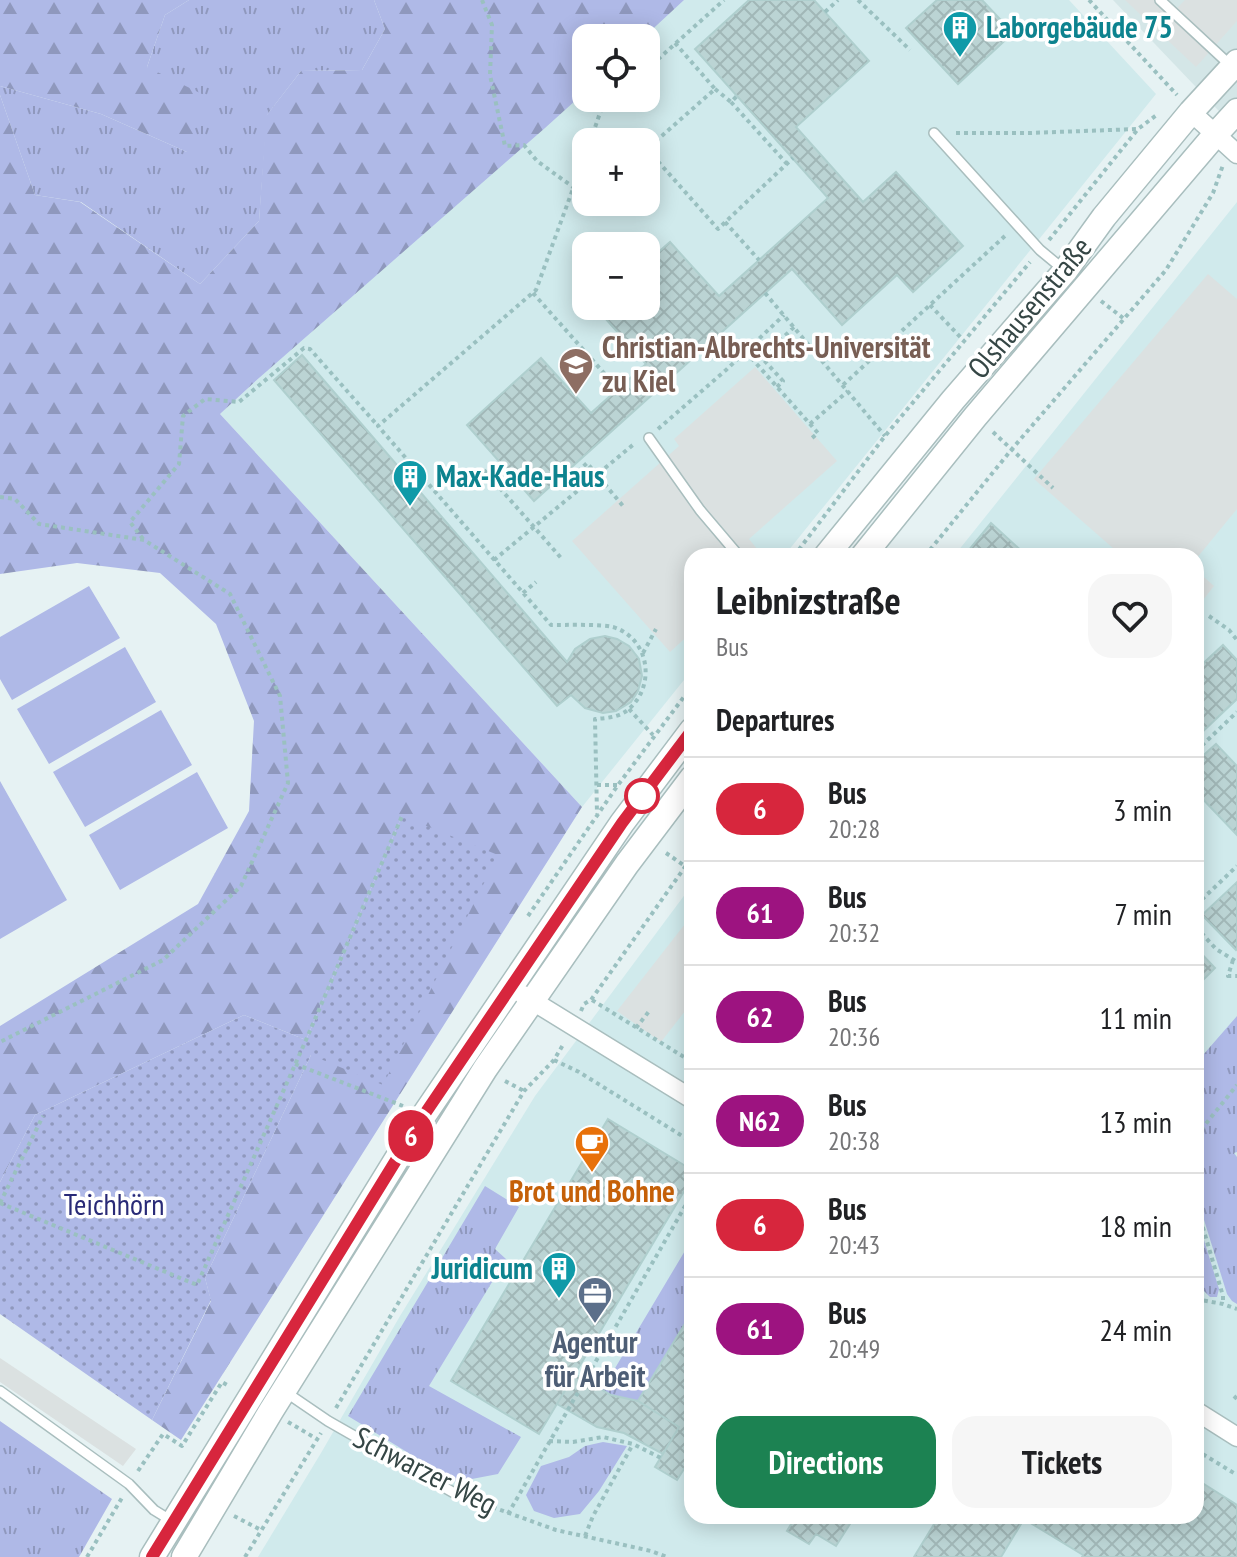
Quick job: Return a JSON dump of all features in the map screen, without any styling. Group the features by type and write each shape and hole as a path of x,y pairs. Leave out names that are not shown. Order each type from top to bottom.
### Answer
{"street":[{"name":"Olshausenstraße","path":"833,548 953,400 1065,271 1104,217 1191,112 1235,65"},
{"name":"Olshausenstraße","path":"869,548 975,417 1227,145 1237,111"},
{"path":"1191,112 1227,145"},
{"path":"152,1557 422,1118 622,823 684,741"},
{"path":"184,1557 283,1391 485,1069 627,864 684,789"},
{"path":"510,987 684,1094"},
{"path":"1204,1416 1237,1437"}],"lane":[{"path":"1160,0 1235,65"},
{"path":"934,133 1040,250 1065,271"},
{"path":"649,438 700,510 732,548"},
{"path":"0,1391 129,1484 154,1510 173,1522"},
{"name":"Schwarzer Weg","path":"283,1391 328,1421 456,1494"}],"path":[{"path":"482,0 492,25 490,75 505,146 524,145 537,161 572,187"},
{"path":"660,57 724,0"},
{"path":"825,12 838,0"},
{"path":"858,0 910,50"},
{"path":"1089,0 1191,112"},
{"path":"675,43 787,164"},
{"path":"715,89 647,149 718,229 793,158"},
{"path":"731,102 737,96"},
{"path":"934,133 1138,129"},
{"path":"932,548 1166,270 1213,193 1227,145"},
{"path":"378,426 536,290 572,193"},
{"path":"725,222 759,260"},
{"path":"843,385 1018,225"},
{"path":"800,548 885,436 1040,250"},
{"path":"533,293 618,389"},
{"path":"765,293 885,436"},
{"path":"1100,300 1123,318"},
{"path":"930,305 965,342"},
{"path":"494,560 636,443 649,438 784,315"},
{"path":"777,387 783,381 762,358 794,327"},
{"path":"0,1042 163,960 241,886 288,783 280,696 230,594 144,540 130,522 179,464 183,416 205,399 239,402 304,348 310,349 551,625 613,627 631,637 643,653 647,676 641,694 629,709 613,717 595,719 597,814"},
{"path":"746,352 818,433 812,438"},
{"path":"810,424 848,391"},
{"path":"993,432 1053,488"},
{"path":"555,482 560,488 587,463 623,506"},
{"path":"484,470 562,559"},
{"path":"0,497 15,499 39,524 144,540"},
{"path":"523,593 536,582"},
{"path":"1209,616 1237,640"},
{"path":"643,653 656,629"},
{"path":"629,709 653,735"},
{"path":"1204,743 1237,712"},
{"path":"597,785 618,785"},
{"path":"43,1116 0,1203 197,1285 402,816"},
{"path":"666,853 684,865"},
{"path":"1204,897 1237,866"},
{"path":"328,1421 524,1091 554,1060 584,1004 591,1000 684,867"},
{"path":"1204,936 1216,949 1235,961 1228,976 1237,976"},
{"path":"591,1000 684,1057"},
{"path":"636,1028 650,1010"},
{"path":"554,1060 579,1072 684,1137"},
{"path":"295,1064 404,1107 422,1118"},
{"path":"1204,1126 1237,1085"},
{"path":"508,1514 684,1208"},
{"path":"1204,1231 1223,1304"},
{"path":"1204,1300 1237,1309"},
{"path":"87,1557 129,1484 163,1434 182,1446 222,1382 229,1386"},
{"path":"549,1441 573,1442 603,1437 633,1444 661,1458"},
{"path":"245,1557 317,1439"},
{"path":"585,1536 633,1444"},
{"path":"1204,1455 1237,1475"},
{"name":"Schwarzer Weg","path":"456,1494 556,1530 667,1557"},
{"path":"214,1506 261,1530"}],"shaded area":[{"name":"Christian-Albrechts-Universität zu Kiel","path":"448,0 1069,0 1156,94 790,548 684,548 684,680 582,807 220,414 259,378"},
{"path":"1113,0 1237,0 1237,130"},
{"path":"1125,0 1160,0 1173,12 1185,0 1237,0 1237,21 1196,67"},
{"path":"1237,202 1237,1557 258,1557 400,1316 535,1096 684,896 684,1524 1204,1524 1204,548 960,548"},
{"path":"1208,274 1237,299 1237,509 1204,549 1113,548 1034,479"},
{"path":"755,367 837,461 749,539 756,548 684,548 684,639 670,652 572,541 679,446 674,439"},
{"path":"1204,577 1214,586 1204,599"},
{"path":"684,925 684,1012 661,1042 617,1011"},
{"path":"0,1358 136,1449 123,1466 0,1382"}],"green space":[{"path":"0,0 189,0 165,15 147,67 206,96 187,152 101,114 0,86"},
{"path":"189,0 374,0 385,29 362,70 301,71 267,115 259,221 200,284 81,202 35,195 0,95 0,86 101,114 187,152 147,67 165,15"},
{"path":"374,0 684,0 658,24 572,24 572,104 220,414 582,807 181,1440 152,1420 211,1301 205,1278 311,1055 402,816 306,1040 244,1015 35,1115 0,1182 0,1026 198,904 249,811 254,721 216,624 160,573 77,563 0,574 0,95 35,195 80,202 200,284 259,221 266,116 301,71 362,70 385,29"},
{"path":"89,586 120,638 12,700 0,679 0,637"},
{"path":"125,647 156,702 49,764 17,709"},
{"path":"161,710 192,765 85,827 53,772"},
{"path":"197,772 228,828 120,890 89,835"},
{"path":"0,781 67,900 0,939"},
{"name":"Teichhörn","path":"402,816 498,855 383,1085 311,1055 205,1278 211,1300 152,1420 0,1314 0,1182 35,1115 244,1015 306,1040"},
{"path":"1237,1016 1237,1152 1234,1153 1237,1157 1237,1304 1227,1294 1204,1220 1204,1054"},
{"path":"485,1186 519,1207 495,1249 506,1259 429,1386 521,1437 498,1474 456,1482 348,1416"},
{"path":"1204,1240 1219,1289 1217,1297 1210,1297 1204,1291"},
{"path":"684,1252 684,1325 638,1401 602,1390"},
{"path":"0,1421 112,1499 79,1557 0,1557"},
{"path":"603,1442 627,1446 599,1491 580,1514 554,1518 534,1511 526,1495 541,1466 569,1457 585,1446"}],"building":[{"path":"749,0 814,0 869,61 796,127 863,202 896,172 963,246 913,292 897,275 842,325 792,269 534,501 467,425 541,358 591,413 646,364 607,320 660,320 660,251 670,242 719,296 828,198 695,49"},
{"name":"Laborgebäude 75","path":"937,0 982,0 1013,33 958,84 906,28"},
{"name":"Max-Kade-Haus","path":"302,355 567,662 575,649 590,639 605,636 629,646 639,659 642,676 631,702 616,711 603,713 585,708 571,695 557,706 274,380"},
{"path":"991,523 1018,548 971,548"},
{"path":"1223,645 1237,660 1237,699 1204,730 1204,663"},
{"path":"1216,744 1237,766 1237,835 1204,800 1204,755"},
{"path":"1237,882 1236,950 1204,917 1204,913"},
{"path":"1204,956 1215,968 1204,979"},
{"name":"Juridicum","path":"608,1119 684,1165 684,1191 539,1434 451,1381"},
{"path":"684,1325 684,1469 677,1480 655,1467 679,1427 638,1401"},
{"path":"575,1374 611,1395 638,1401 679,1427 663,1454 624,1433 597,1427 557,1404"},
{"path":"1204,1484 1237,1505 1237,1557 1083,1555 1032,1524 1204,1524"},
{"path":"791,1524 850,1524 836,1546 816,1534 809,1544 787,1531"},
{"path":"934,1524 1021,1524 1001,1557 914,1557"}],"bus line":[{"name":"6","path":"152,1557 462,1056 622,823 684,741"}],"place":[{"name":"Laborgebäude 75","path":"960,59"},
{"name":"Christian-Albrechts-Universität zu Kiel","path":"576,396"},
{"name":"Max-Kade-Haus","path":"410,508"},
{"name":"Brot und Bohne","path":"592,1174"},
{"name":"Juridicum","path":"559,1300"},
{"name":"Agentur für Arbeit","path":"595,1325"}]}
